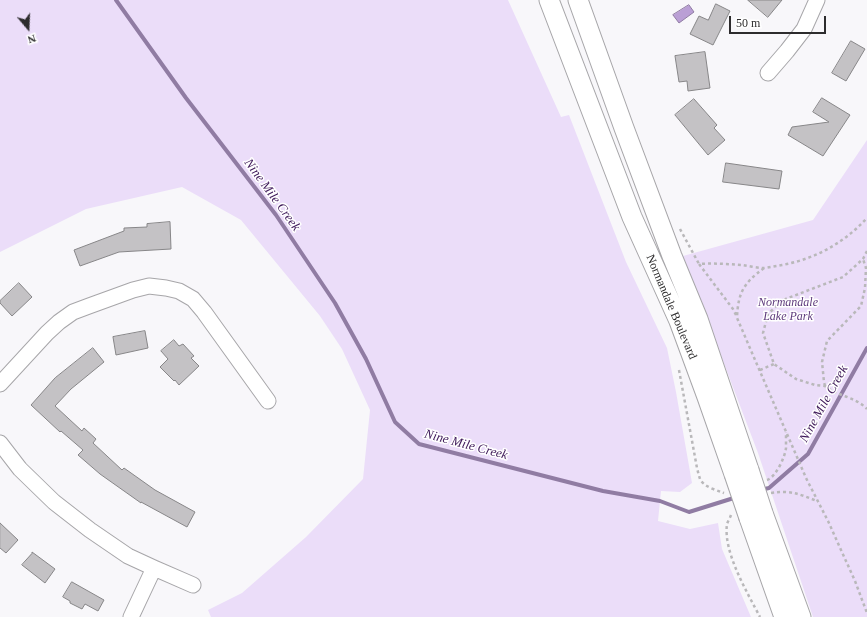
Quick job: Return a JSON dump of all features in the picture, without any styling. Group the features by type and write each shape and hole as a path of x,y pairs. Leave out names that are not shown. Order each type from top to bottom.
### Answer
{"main road":[{"name":"Normandale Boulevard","path":"549,0 632,217 679,321 707,397 741,472"},
{"name":"Normandale Boulevard","path":"578,0 672,256 698,319 741,472 756,515 784,617"},
{"name":"Normandale Boulevard","path":"756,515 801,617"}],"street":[{"path":"768,74 804,28 817,0"},
{"path":"0,384 47,333 73,312 149,286 179,291 193,299 268,401"},
{"path":"0,443 20,469 54,502 90,530 128,556 193,586"},
{"path":"131,617 154,568"}],"path":[{"path":"867,218 860,226 828,250 808,259 764,268 724,264 699,264 733,309 806,478 856,581 867,613"},
{"path":"867,251 863,259 843,277 783,300 768,314 763,334 774,364 796,379 815,386 825,386 830,390 865,406 867,409"},
{"path":"825,386 822,362 827,341 861,306 865,288 866,268 863,259"},
{"path":"737,318 738,303 743,289 753,276 764,268"},
{"path":"759,370 774,364"}],"green space":[{"path":"0,0 508,0 561,117 569,115 626,262 667,348 692,483 680,492 661,491 658,521 690,529 718,523 722,549 751,617 211,617 208,610 242,593 306,537 363,479 370,410 342,349 320,316 241,220 182,187 86,209 0,252"},
{"name":"Normandale Lake Park","path":"867,140 867,617 813,617 758,453 683,256 813,220"}],"shaded area":[{"path":"689,5 694,12 679,23 673,15"}],"building":[{"path":"748,0 782,0 768,17"},
{"path":"716,4 730,11 713,45 690,34 699,16 708,20"},
{"path":"851,41 865,49 846,81 832,73"},
{"path":"705,52 710,88 688,91 687,81 679,82 675,56"},
{"path":"822,98 850,115 823,156 788,135 792,127 829,122 813,112"},
{"path":"694,99 717,125 714,128 725,140 708,155 675,115"},
{"path":"726,163 782,171 779,189 723,182"},
{"path":"170,222 171,249 119,252 80,266 74,250 124,231 124,228 147,227 147,224"},
{"path":"19,283 32,297 12,316 0,303 0,301"},
{"path":"145,331 148,348 116,355 113,337"},
{"path":"174,340 179,346 183,344 194,356 191,358 199,366 179,385 160,367 168,359 161,351"},
{"path":"93,348 104,362 71,389 55,406 82,431 84,428 96,439 93,443 122,470 124,468 155,490 195,512 187,527 141,503 100,474 78,455 83,450 61,431 60,432 31,405 55,378"},
{"path":"0,523 18,540 6,553 0,548"},
{"path":"32,553 55,569 45,583 22,565"},
{"path":"72,582 104,600 98,611 85,604 82,609 70,603 70,601 63,597"}],"waterway":[{"name":"Nine Mile Creek","path":"116,0 186,98 276,215 335,303 366,359 395,422 419,444 603,491 660,501 689,512 737,497"},
{"name":"Nine Mile Creek","path":"760,490 769,488 808,454 867,348"}]}
